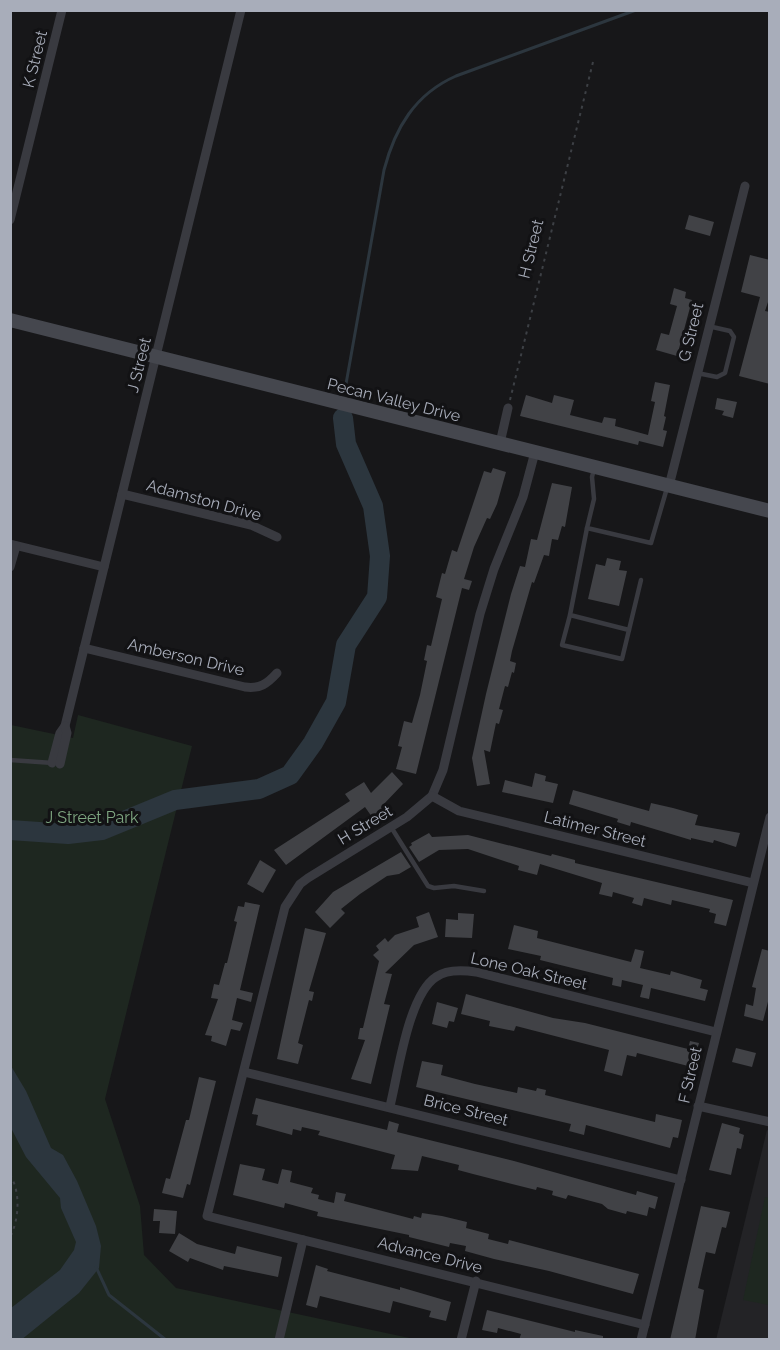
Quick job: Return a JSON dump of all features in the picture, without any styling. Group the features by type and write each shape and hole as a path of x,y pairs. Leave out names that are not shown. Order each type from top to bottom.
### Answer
{"main road":[{"name":"Pecan Valley Drive","path":"10,320 770,511"}],"street":[{"name":"K Street","path":"10,220 62,10"},
{"name":"J Street","path":"56,764 60,733 65,726 241,10"},
{"name":"G Street","path":"669,486 745,186"},
{"path":"500,443 508,408"},
{"path":"432,796 443,770 480,614 494,569 523,497 536,452"},
{"name":"Adamston Drive","path":"122,494 250,525 278,537"},
{"path":"10,567 13,545 104,567"},
{"name":"Amberson Drive","path":"84,648 245,687 257,688 269,682 277,673"},
{"name":"H Street","path":"207,1216 280,926 291,896 308,878 391,827 432,796"},
{"name":"Latimer Street","path":"432,796 459,811 753,883"},
{"name":"F Street","path":"641,1340 770,817"},
{"name":"Lone Oak Street","path":"390,1106 417,1002 436,976 452,971 476,972 716,1032"},
{"name":"Brice Street","path":"244,1072 390,1106 681,1180"},
{"path":"698,1106 770,1122"},
{"name":"Advance Drive","path":"207,1216 476,1281 645,1325"},
{"path":"279,1340 303,1240"},
{"path":"461,1340 476,1281"}],"lane":[{"path":"697,373 717,377 725,373 734,337 730,331 708,326"},
{"path":"595,467 592,477 594,499 562,645 622,659 641,580"},
{"path":"587,528 651,543 663,497 669,486"},
{"path":"570,615 629,630"},
{"path":"10,760 56,764"},
{"path":"391,827 428,886 434,888 454,886 484,891"}],"path":[{"name":"H Street","path":"508,408 593,62"},
{"path":"10,1175 14,1181 18,1203 16,1226 10,1237"}],"shaded area":[{"path":"11,1066 26,1091 51,1148 63,1155 77,1181 96,1226 101,1246 99,1268 79,1293 21,1340 11,1339 11,1308 60,1270 74,1250 76,1242 61,1208 60,1198 26,1157 11,1128"},
{"path":"767,1130 769,1131 769,1339 716,1340"}],"green space":[{"name":"J Street Park","path":"78,715 192,746 105,1099 140,1206 144,1255 176,1288 414,1339 11,1340 11,725 73,738"},
{"path":"765,1197 770,1198 769,1305 743,1300"}],"building":[{"path":"689,215 714,222 710,236 685,229"},
{"path":"750,255 770,260 770,296 765,311 770,312 770,384 739,376 760,297 741,292"},
{"path":"674,288 686,292 685,298 692,300 677,356 656,350 661,333 669,335 677,306 670,304"},
{"path":"655,382 670,385 664,416 666,417 663,430 667,431 663,447 639,441 638,445 520,416 526,395 552,403 554,395 574,400 570,415 602,423 604,417 616,419 615,426 648,435 655,402 651,401"},
{"path":"717,398 737,402 733,418 722,415 724,411 715,409"},
{"path":"493,468 506,472 497,504 490,519 487,518 474,547 464,579 472,581 469,590 462,588 416,774 396,769 402,747 398,746 404,721 412,723 420,695 427,661 424,660 427,645 431,646 442,599 436,597 442,573 445,574 452,550 457,552 484,471 491,473"},
{"path":"552,483 572,487 565,527 562,526 558,540 552,539 549,556 544,555 534,583 532,582 510,661 516,663 514,673 512,672 508,687 505,686 499,709 503,710 499,724 496,723 490,752 484,750 490,784 477,786 472,758 486,694 511,594 520,566 525,567 531,539 537,540"},
{"path":"607,558 621,561 619,570 627,571 619,606 588,599 596,564 605,566"},
{"path":"392,772 403,784 381,807 382,810 372,817 365,807 286,865 274,850 350,801 345,794 364,782 371,793"},
{"path":"535,773 546,776 545,781 558,784 553,803 502,792 505,780 532,787"},
{"path":"573,790 649,811 651,803 698,815 695,825 740,833 736,847 714,840 713,843 691,838 691,840 631,822 630,826 617,822 618,819 569,804"},
{"path":"429,833 432,837 468,835 733,900 726,926 714,923 716,914 709,912 710,909 672,900 671,905 644,898 642,906 632,903 634,898 613,892 612,897 599,894 602,883 540,864 537,875 518,870 519,866 468,849 439,850 419,862 409,847 411,843"},
{"path":"401,852 411,867 399,874 387,876 360,894 341,909 345,913 330,928 315,912 333,892"},
{"path":"260,860 276,870 263,893 247,884"},
{"path":"245,902 260,905 240,990 253,993 251,1002 237,998 232,1020 243,1023 240,1031 231,1029 226,1046 211,1041 212,1036 205,1035 218,999 211,998 214,984 219,985 225,963 227,963 237,922 234,921 238,906 244,907"},
{"path":"429,912 438,937 414,945 385,973 392,974 384,1004 390,1005 371,1084 351,1079 365,1040 358,1039 360,1028 363,1028 379,961 373,955 379,950 376,946 385,938 388,942 395,935 419,927 416,917"},
{"path":"458,913 474,914 472,938 445,937 446,919 458,920"},
{"path":"514,925 538,931 537,938 631,962 635,949 644,951 640,968 670,975 671,971 702,980 700,988 708,990 705,1001 651,988 649,999 640,997 643,985 622,980 621,987 612,985 613,978 540,960 541,956 508,949"},
{"path":"305,928 326,933 309,991 314,992 312,1001 309,1000 298,1043 303,1045 298,1064 277,1059"},
{"path":"762,949 770,951 770,994 763,1021 744,1016 746,1004 753,1006 756,988 752,987"},
{"path":"466,994 553,1018 585,1023 688,1049 690,1041 699,1043 692,1067 637,1053 636,1057 627,1055 622,1076 604,1071 609,1050 516,1026 514,1031 489,1026 490,1021 461,1014"},
{"path":"437,1002 458,1008 454,1022 449,1021 447,1028 432,1024"},
{"path":"736,1048 756,1053 752,1067 732,1062"},
{"path":"422,1061 443,1065 441,1075 475,1084 517,1093 518,1087 536,1091 537,1088 546,1090 545,1095 655,1122 656,1114 682,1120 678,1138 673,1137 670,1148 586,1125 584,1135 569,1131 571,1124 416,1087"},
{"path":"199,1077 216,1081 190,1185 187,1184 183,1198 162,1193 166,1178 170,1179 186,1120 189,1120"},
{"path":"256,1098 387,1130 389,1121 399,1124 397,1132 636,1195 637,1191 658,1197 655,1209 649,1207 647,1216 627,1211 626,1214 608,1209 602,1204 568,1195 566,1199 552,1195 553,1191 537,1187 536,1190 458,1170 459,1165 422,1156 418,1171 391,1169 395,1155 318,1135 320,1131 302,1127 301,1131 293,1129 292,1135 256,1125 258,1115 252,1114"},
{"path":"722,1123 740,1128 739,1133 744,1135 741,1149 737,1148 731,1175 709,1170"},
{"path":"240,1164 265,1169 262,1180 278,1184 282,1169 292,1171 290,1182 313,1188 311,1193 319,1195 318,1199 334,1203 336,1192 346,1194 344,1201 413,1219 414,1216 421,1218 422,1213 442,1216 467,1222 466,1228 489,1234 488,1239 508,1244 509,1240 639,1274 633,1294 465,1251 466,1246 450,1243 449,1247 409,1237 409,1235 317,1216 318,1212 285,1203 284,1208 233,1195"},
{"path":"701,1206 730,1212 726,1228 722,1227 715,1254 706,1252 698,1288 704,1290 695,1340 670,1340"},
{"path":"154,1209 177,1211 175,1234 159,1233 160,1221 153,1221"},
{"path":"179,1233 197,1244 235,1254 237,1246 282,1257 278,1277 224,1266 223,1270 190,1258 188,1262 169,1251"},
{"path":"316,1265 328,1269 327,1271 400,1290 400,1287 451,1302 446,1321 429,1317 431,1311 393,1301 390,1313 320,1296 317,1308 306,1305"},
{"path":"487,1310 575,1332 575,1330 603,1336 603,1340 519,1340 521,1334 498,1328 497,1333 482,1330"}],"waterway":[{"path":"346,384 384,170 394,140 409,114 429,92 456,76 636,10"},
{"path":"10,830 68,834 102,830 175,800 259,789 290,775 313,743 336,702 346,645 377,597 380,556 373,506 346,444 343,418"},
{"path":"96,1267 109,1295 166,1340"}]}
